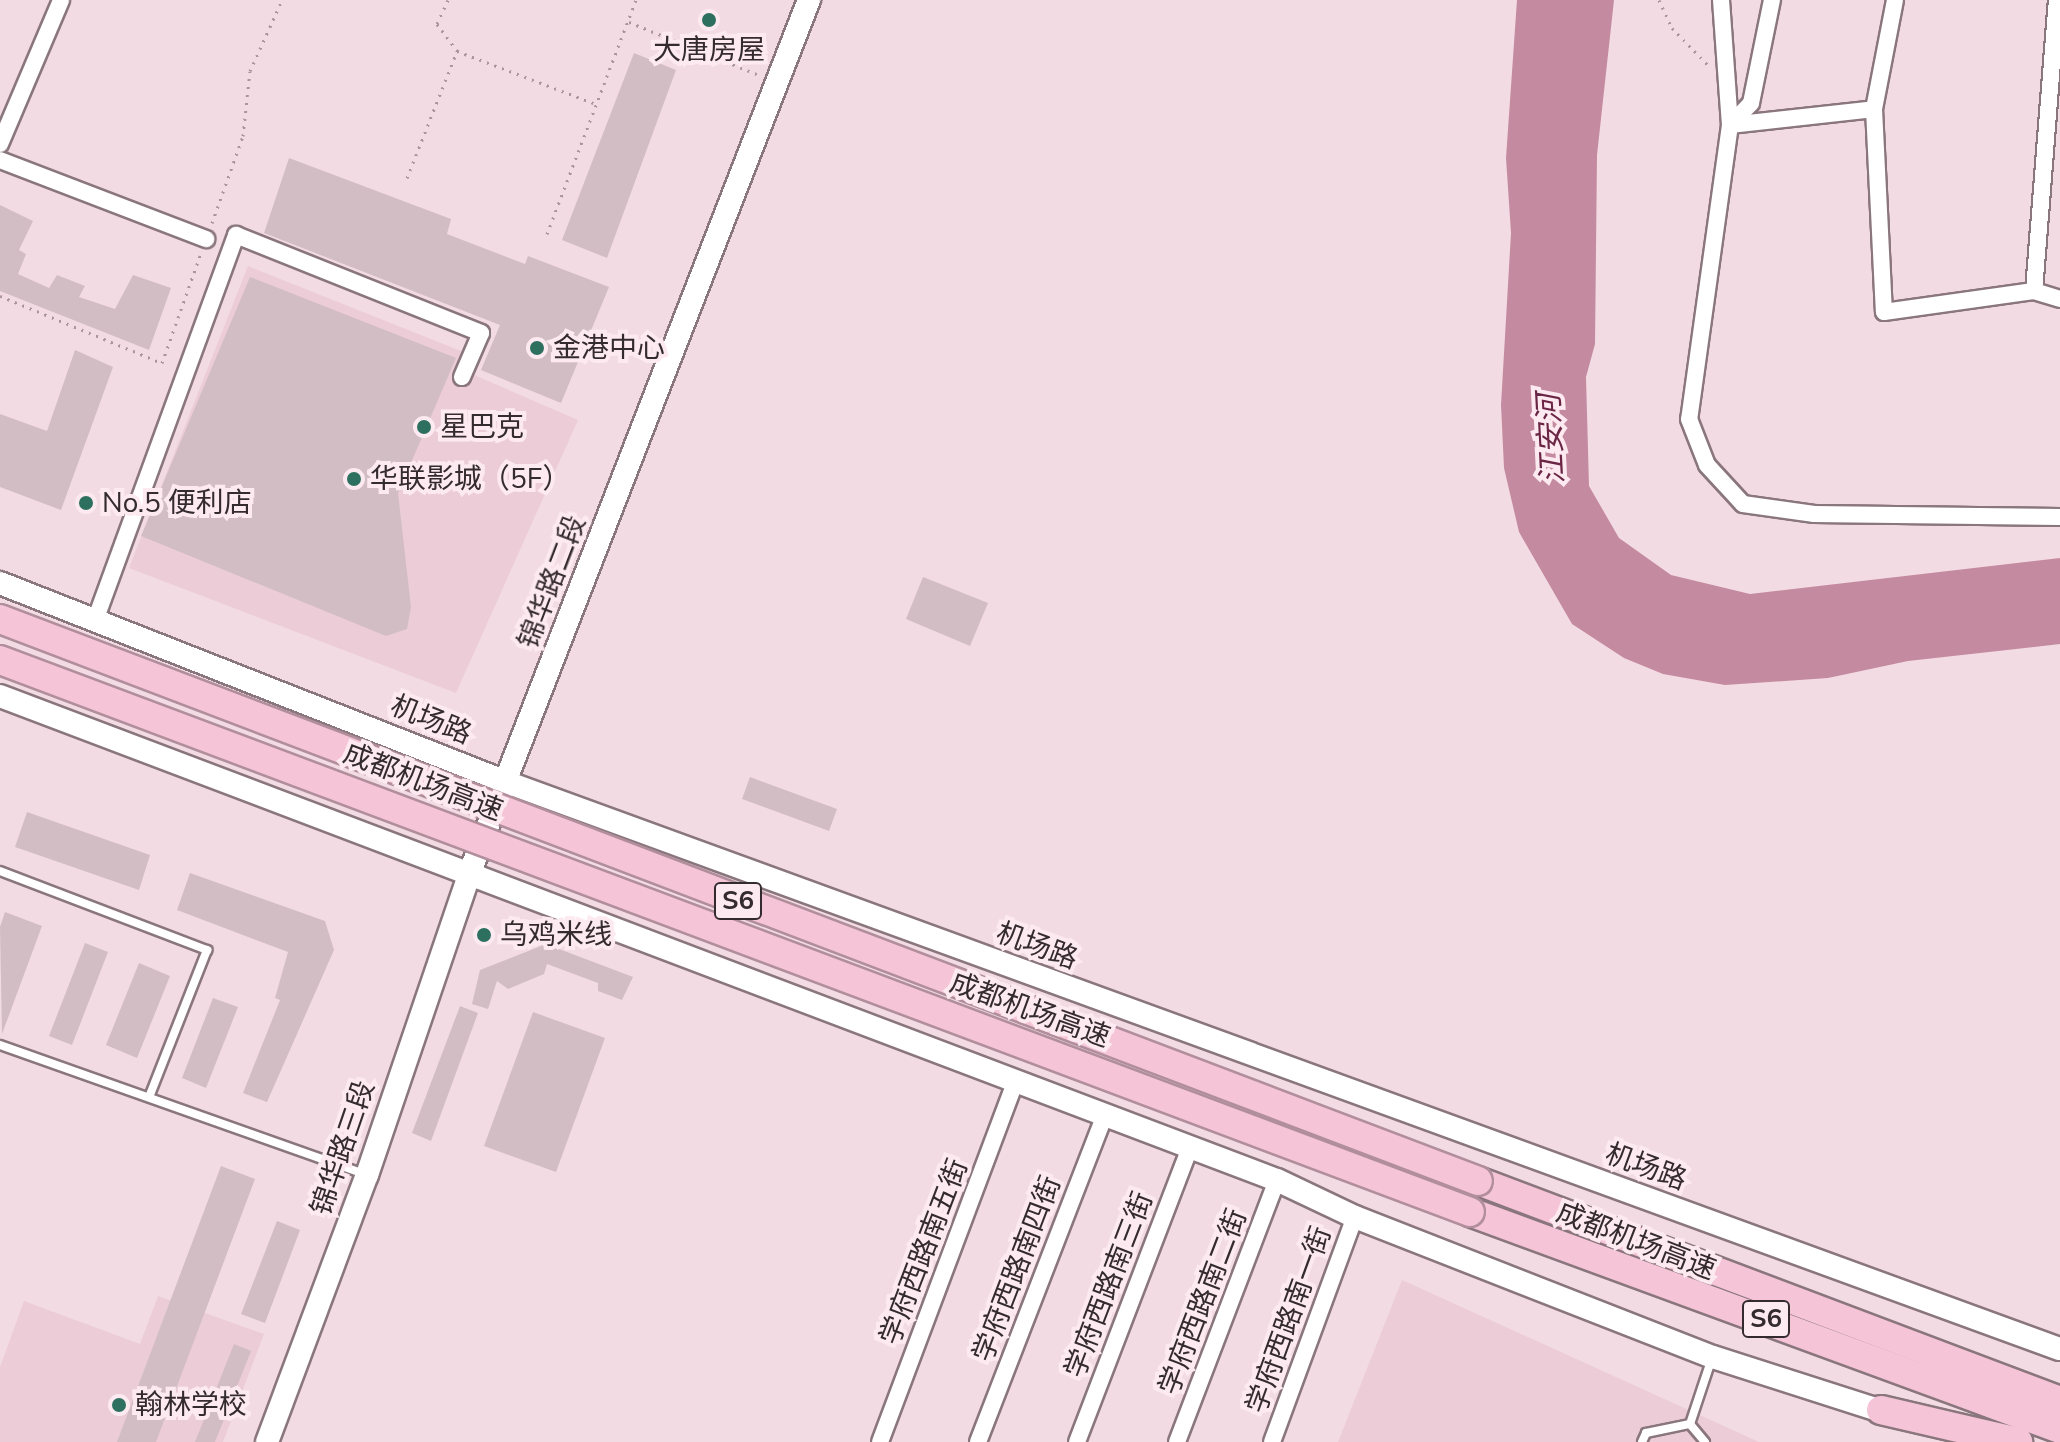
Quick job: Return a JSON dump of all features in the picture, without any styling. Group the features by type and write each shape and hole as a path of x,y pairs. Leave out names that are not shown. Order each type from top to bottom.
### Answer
{"highway":[{"name":"成都机场高速","path":"0,619 2060,1401"},
{"name":"成都机场高速","path":"0,660 1470,1212 2060,1429"},
{"path":"1881,1410 2018,1442"}],"main road":[{"name":"锦华路二段","path":"470,872 809,0"},
{"name":"机场路","path":"0,583 96,618 506,782 2060,1349"},
{"path":"0,696 1277,1180 1355,1217 1713,1357 1881,1410 1955,1442"},
{"name":"锦华路三段","path":"267,1442 367,1175 470,872"},
{"path":"1899,1290 1943,1318 2060,1362"}],"street":[{"path":"0,144 61,0"},
{"path":"1721,0 1730,125 1689,419 1707,465 1743,504 1814,514 2060,517"},
{"path":"1730,125 1751,103 1772,0"},
{"path":"1895,0 1874,109 1884,312 2034,291 2060,299"},
{"path":"2034,291 2057,0"},
{"path":"1730,125 1874,109"},
{"path":"0,160 206,239"},
{"path":"96,618 236,235 481,333 462,377"},
{"name":"学府西路南五街","path":"880,1442 1016,1081"},
{"name":"学府西路南四街","path":"978,1442 1105,1114"},
{"name":"学府西路南三街","path":"1077,1442 1190,1147"},
{"name":"学府西路南二街","path":"1177,1442 1277,1180"},
{"name":"学府西路南一街","path":"1272,1442 1355,1217"}],"lane":[{"path":"0,871 207,950 149,1097"},
{"path":"0,1045 367,1175"},
{"path":"1690,1424 1713,1357"},
{"path":"1642,1442 1646,1433 1690,1424"},
{"path":"1690,1424 1705,1442"}],"path":[{"path":"448,0 437,24 457,51 596,104"},
{"path":"547,234 636,0"},
{"path":"1659,0 1672,28 1707,60 1711,72 1727,75"},
{"path":"628,22 778,82"},
{"path":"407,178 457,51"}],"shaded area":[{"path":"248,266 461,351 465,371 578,420 456,693 129,568"},
{"path":"1402,1280 1759,1442 1338,1442"},
{"name":"翰林学校","path":"158,1296 264,1334 223,1442 0,1442 0,1367 24,1301 140,1344"}],"water":[{"name":"江安河","path":"1517,0 1614,0 1597,155 1595,344 1586,377 1589,486 1619,538 1671,575 1750,594 2060,558 2060,644 1908,661 1828,678 1725,685 1663,674 1624,658 1572,624 1519,532 1504,468 1501,405 1511,233 1506,158"}],"building":[{"path":"634,53 676,70 607,258 562,240"},
{"path":"289,158 451,219 447,234 525,264 528,256 609,287 561,403 481,370 500,325 264,233"},
{"path":"0,205 33,221 19,250 26,254 18,274 49,288 57,275 85,286 79,297 115,309 133,275 171,288 149,350 0,291"},
{"path":"250,277 456,358 398,493 411,607 407,629 386,636 141,536"},
{"path":"75,350 113,367 61,510 0,487 0,414 47,431"},
{"path":"923,577 988,603 970,646 906,619"},
{"path":"750,777 837,809 829,831 742,799"},
{"path":"27,812 150,855 139,890 15,847"},
{"path":"190,873 325,921 334,950 267,1102 243,1093 280,1000 275,998 288,952 177,910"},
{"path":"5,912 42,926 2,1034 0,927"},
{"path":"85,943 108,952 72,1045 49,1036"},
{"path":"546,944 633,977 622,1000 598,991 598,983 547,964 544,974 508,989 497,981 488,1009 472,1004 480,970"},
{"path":"139,963 170,976 137,1058 106,1045"},
{"path":"213,998 238,1007 206,1088 182,1078"},
{"path":"460,1006 478,1013 431,1141 412,1133"},
{"path":"533,1012 605,1038 556,1172 484,1146"},
{"path":"221,1166 255,1179 156,1442 117,1442"},
{"path":"277,1221 300,1230 265,1323 241,1314"},
{"path":"234,1344 251,1351 215,1442 195,1442"}],"place":[{"name":"大唐房屋","path":"709,20"},
{"name":"金港中心","path":"537,348"},
{"name":"星巴克","path":"424,427"},
{"name":"华联影城（5F）","path":"354,479"},
{"name":"No.5 便利店","path":"86,503"},
{"name":"乌鸡米线","path":"484,935"},
{"name":"翰林学校","path":"119,1405"}]}
